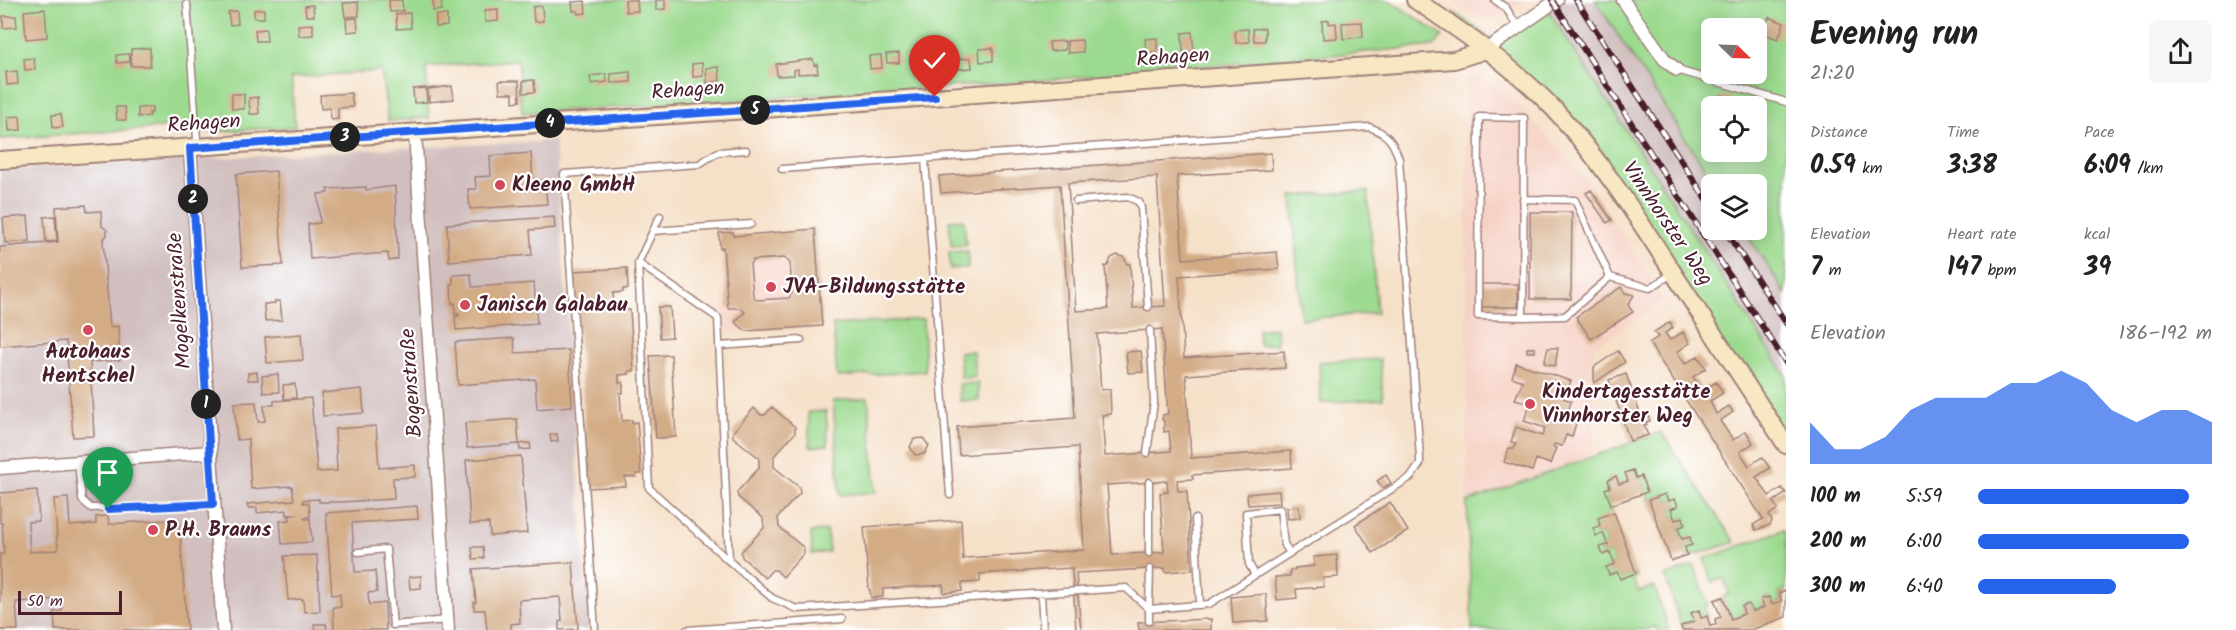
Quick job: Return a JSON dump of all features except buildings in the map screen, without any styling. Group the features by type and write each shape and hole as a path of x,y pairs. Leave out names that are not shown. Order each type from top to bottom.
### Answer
{"street":[{"name":"Vinnhorster Weg","path":"1414,0 1486,50 1528,84 1574,133 1628,204 1786,444"},
{"path":"1486,50 1557,0"},
{"path":"1623,0 1665,60 1677,70"},
{"name":"Rehagen","path":"0,160 1454,60 1486,50"},
{"name":"Bogenstraße","path":"415,133 447,625"},
{"name":"Mogelkenstraße","path":"190,148 222,630"},
{"path":"0,468 210,452"}],"lane":[{"path":"1496,0 1506,8 1518,27"},
{"path":"188,4 197,139 190,148"},
{"path":"1677,70 1786,102"},
{"path":"1523,317 1524,118 1479,117 1478,316 1523,317 1565,316 1610,278"},
{"path":"660,216 638,262 649,488 772,598 796,609 1126,588 1149,609 1209,604 1411,477 1419,464 1399,159 1394,142 1382,132 1369,127 782,169"},
{"path":"595,630 564,174 699,164 718,152 746,150"},
{"path":"925,159 950,495"},
{"path":"1076,201 1128,197 1139,202 1148,307"},
{"path":"1523,199 1575,200 1610,278"},
{"path":"653,231 751,224"},
{"path":"638,262 717,318 729,561"},
{"path":"1610,278 1650,288 1674,273"},
{"path":"1147,453 1154,402 1150,330"},
{"path":"719,346 801,339"},
{"path":"78,463 82,500 91,508 213,504"},
{"path":"1149,482 1149,553"},
{"path":"1255,575 1249,564 1246,513 1280,509 1284,544 1290,553"},
{"path":"1195,519 1200,605"},
{"path":"358,552 386,549 393,625 447,625"},
{"path":"1149,621 1150,569"},
{"path":"1041,594 1043,630"},
{"path":"687,630 842,619"}],"shaded area":[{"path":"1450,0 1522,0 1493,20 1476,17"},
{"path":"1541,0 1595,0 1708,174 1701,174 1701,240 1751,240 1786,294 1786,376"},
{"path":"1482,77 1503,92 1534,121 1574,166 1599,199 1665,300 1594,347 1593,456 1467,502 1466,78"},
{"path":"555,141 589,630 0,630 0,170"},
{"name":"JVA-Bildungsstätte","path":"815,229 822,326 726,332 719,233 733,232 734,236"}],"green space":[{"path":"0,0 1389,0 1443,36 1434,46 1012,83 522,113 518,60 426,67 429,118 388,121 381,71 291,78 295,127 203,132 201,125 0,139"},
{"path":"1595,0 1786,0 1786,294 1751,240 1767,240 1767,174 1708,174"},
{"path":"1546,7 1786,376 1786,445 1600,165 1486,50"},
{"path":"1453,12 1491,38 1481,37 1453,18"},
{"path":"1368,191 1377,313 1301,319 1292,196"},
{"path":"964,219 966,245 951,246 949,220"},
{"path":"968,251 968,268 950,269 949,252"},
{"path":"923,319 925,371 837,377 833,325"},
{"path":"1276,328 1277,344 1259,345 1258,330"},
{"path":"973,351 975,377 961,378 959,352"},
{"path":"1380,359 1383,399 1321,403 1319,362"},
{"path":"978,383 979,400 960,401 959,384"},
{"path":"868,398 876,492 840,495 833,401"},
{"path":"826,411 828,445 810,447 808,412"},
{"path":"1661,432 1735,542 1688,557 1685,547 1692,544 1689,537 1682,539 1678,528 1685,525 1683,518 1675,520 1671,509 1678,506 1675,499 1668,501 1665,494 1649,500 1641,476 1636,478 1633,471 1626,473 1628,481 1619,484 1616,476 1608,480 1610,487 1605,490 1613,513 1600,526 1593,529 1596,536 1603,533 1608,545 1600,548 1603,555 1610,552 1615,564 1607,567 1617,572 1620,579 1636,573 1637,577 1633,579 1639,592 1654,586 1669,630 1657,630 1655,626 1647,630 1472,630 1467,502"},
{"path":"1783,530 1786,535 1786,590 1779,593 1782,601 1772,604 1769,597 1762,599 1764,607 1753,611 1749,604 1742,606 1744,614 1731,619 1723,597 1729,594 1724,578 1712,582 1704,559"},
{"path":"827,531 829,552 812,554 811,532"},
{"path":"1694,565 1708,605 1704,607 1707,616 1701,618 1699,611 1691,613 1694,621 1681,626 1665,576"}],"tunnel":[{"path":"1149,621 1149,630"}],"railway":[{"path":"1552,0 1786,363"},
{"path":"1576,0 1701,191"},
{"path":"1732,240 1786,323"}],"place":[{"name":"Kleeno GmbH","path":"500,185"},
{"name":"JVA-Bildungsstätte","path":"771,287"},
{"name":"Janisch Galabau","path":"465,305"},
{"name":"Autohaus Hentschel","path":"88,330"},
{"name":"Kindertagesstätte Vinnhorster Weg","path":"1530,404"},
{"name":"P.H. Brauns","path":"153,530"}],"route":[{"path":"108,509 213,504 190,148 935,97"}]}
